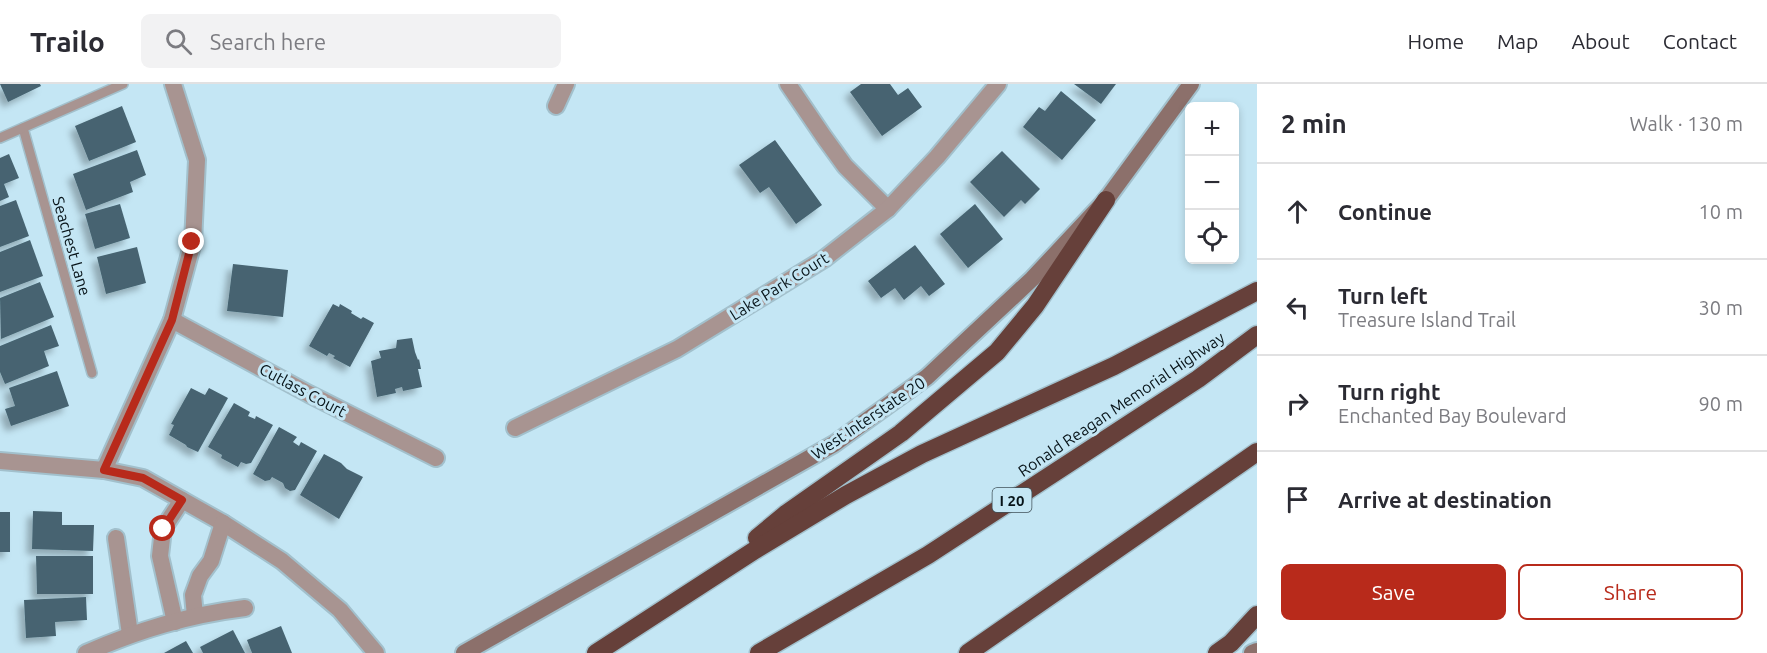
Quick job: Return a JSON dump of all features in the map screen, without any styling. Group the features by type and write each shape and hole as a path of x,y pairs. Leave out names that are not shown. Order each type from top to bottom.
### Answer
{"highway":[{"path":"676,602 787,513 901,433 997,352 1035,306 1106,200"},
{"path":"596,653 846,495 922,454 1114,366 1257,291"},
{"name":"Ronald Reagan Memorial Highway","path":"759,653 928,555 1198,379 1257,335"},
{"path":"968,653 1257,452"},
{"path":"1217,653 1231,643 1257,615"}],"main road":[{"name":"West Interstate 20","path":"464,653 834,444 927,377 1032,279 1106,200 1191,84"},
{"path":"1252,653 1257,651"}],"street":[{"path":"104,470 172,320 192,242 197,160 173,84"},
{"path":"556,106 566,84"},
{"path":"788,84 845,166 888,209"},
{"name":"Lake Park Court","path":"515,428 677,349 824,259 888,209 938,157 998,84"},
{"name":"Cutlass Court","path":"172,320 309,394 436,458"},
{"path":"0,461 104,470 143,478 223,523 282,561 340,610 376,653"},
{"path":"175,622 160,556 163,529 182,500"},
{"path":"195,616 193,595 200,576 211,561 223,523"},
{"path":"116,538 130,634"},
{"path":"86,653 130,634 208,613 245,608"}],"lane":[{"path":"0,138 123,84"},
{"name":"Seachest Lane","path":"23,128 92,373"}],"building":[{"path":"0,84 40,84 41,86 8,102"},
{"path":"861,84 890,84 898,95 908,88 922,107 882,136 850,92"},
{"path":"1074,84 1116,84 1101,104"},
{"path":"1061,91 1096,120 1062,160 1023,127 1039,107 1045,111"},
{"path":"122,106 136,142 89,161 75,126"},
{"path":"775,140 822,205 796,224 769,187 760,193 739,165"},
{"path":"137,150 146,175 130,182 133,192 86,210 73,174"},
{"path":"1002,151 1040,189 1025,204 1021,200 1004,217 970,182"},
{"path":"9,154 19,178 4,184 9,197 0,201 0,158"},
{"path":"16,200 29,236 0,247 0,206"},
{"path":"120,204 130,238 95,249 85,214"},
{"path":"975,204 1003,239 968,268 940,234"},
{"path":"30,240 43,276 0,292 0,252"},
{"path":"915,245 945,284 929,296 921,286 904,300 895,288 881,298 868,281"},
{"path":"137,247 146,283 106,294 97,257"},
{"path":"233,264 288,270 283,317 227,311"},
{"path":"40,282 54,317 1,339 0,298"},
{"path":"333,304 339,307 340,304 361,319 363,317 374,323 350,367 333,358 335,356 329,353 327,356 309,346"},
{"path":"51,325 59,346 44,351 49,366 5,384 0,372 0,346"},
{"path":"412,338 419,359 421,369 418,369 422,387 403,391 402,387 395,389 396,393 377,397 371,361 381,358 379,351 396,348 397,340"},
{"path":"57,371 69,406 11,426 5,409 15,406 9,388"},
{"path":"191,388 205,395 209,388 228,398 198,452 169,435 174,425 171,424"},
{"path":"234,403 250,412 248,416 255,419 256,416 273,425 251,463 241,462 238,467 221,458 222,455 208,447"},
{"path":"279,427 297,437 293,442 299,446 301,442 317,451 295,490 290,491 283,483 272,477 265,481 253,474"},
{"path":"324,454 363,477 339,519 300,495"},
{"path":"33,511 62,512 62,525 94,525 93,551 32,549"},
{"path":"0,512 10,512 10,552 0,552"},
{"path":"36,556 93,556 93,594 37,594"},
{"path":"86,597 87,620 55,622 56,636 26,638 24,600"},
{"path":"281,626 292,653 252,653 247,640"},
{"path":"233,630 245,653 203,653 200,647"},
{"path":"186,641 193,653 164,653"}],"route":[{"path":"163,529 182,500 143,478 104,470 172,320 192,242"}]}
